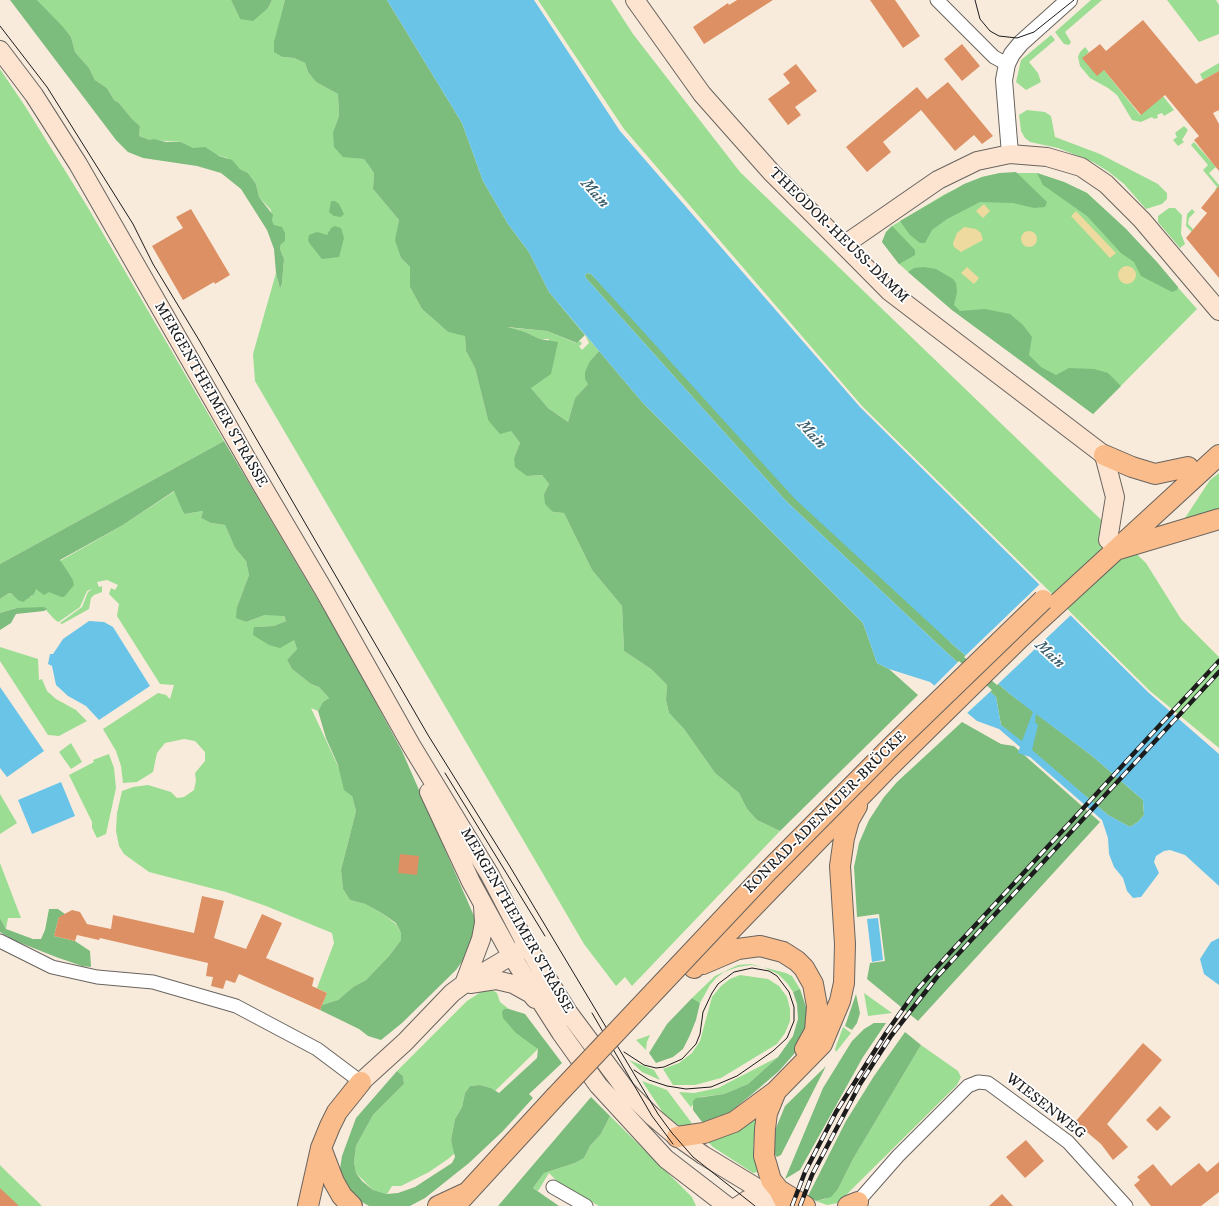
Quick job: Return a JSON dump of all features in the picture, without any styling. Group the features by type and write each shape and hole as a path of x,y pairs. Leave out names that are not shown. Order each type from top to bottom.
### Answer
{"main road":[{"name":"THEODOR-HEUSS-DAMM","path":"635,0 702,94 772,173 889,291 1104,455"},
{"name":"MERGENTHEIMER STRASSE","path":"0,50 34,95 78,164 256,475 325,592 411,745 490,875 524,941 568,1012 608,1068 640,1104 677,1137 703,1155 781,1202"},
{"path":"844,246 938,180 959,169 977,161 1010,154 1035,155 1065,161 1094,174 1142,220 1219,311"},
{"path":"1110,545 1188,467 1219,439"},
{"path":"1104,455 1132,467 1155,474 1188,467"},
{"path":"1104,455 1115,497 1110,545"},
{"path":"1110,545 1219,455"},
{"path":"1110,545 1219,519"},
{"name":"KONRAD-ADENAUER-BRÜCKE","path":"868,789 1015,644 1110,545"},
{"name":"KONRAD-ADENAUER-BRÜCKE","path":"558,1102 768,871 891,747 1110,545"},
{"name":"MERGENTHEIMER STRASSE","path":"411,745 443,825 483,905 508,949 549,1014 598,1086 666,1158 727,1206"},
{"path":"438,1206 468,1202 558,1102 694,968 868,789"},
{"path":"677,1137 704,1133 734,1122 782,1085 822,1044 840,1001 845,968 840,897 841,855 850,820 868,789"},
{"path":"464,984 481,939 484,923 483,905"},
{"path":"308,1206 321,1148 337,1112 362,1082 405,1042 432,1013 464,984 508,949 524,941"},
{"path":"694,968 738,949 760,946 775,949 791,956 804,968 813,984 817,1006 814,1031 767,1113 764,1156 771,1180 781,1202"},
{"path":"464,984 496,980 513,984 531,994 549,1014"},
{"path":"321,1148 334,1182 342,1196 352,1206"},
{"path":"702,1187 709,1206"},
{"path":"738,1206 747,1200 760,1198 805,1206"}],"street":[{"path":"937,0 994,57 1007,64"},
{"path":"1010,154 1004,80 1007,64 1012,54 1021,43 1069,0"},
{"path":"0,941 52,966 97,977 153,982 236,1006 317,1049 362,1082"},
{"name":"WIESENWEG","path":"853,1205 898,1156 968,1086 978,1082 988,1083 1068,1142 1126,1206"},
{"path":"553,1187 586,1206"}],"green space":[{"path":"10,0 37,0 63,27 71,37 75,52 89,68 95,80 107,88 114,100 119,103 140,126 139,136 150,140 154,139 166,142 181,142 193,148 205,147 219,156 232,160 240,169 248,173 256,184 259,197 273,215 272,220 274,225 282,227 285,233 285,241 281,244 280,249 284,259 280,289 276,273 274,249 267,230 241,189 221,173 197,166 143,158 128,152 116,140"},
{"path":"37,0 231,0 240,19 268,8 272,0 285,0 279,24 283,57 294,58 305,63 308,72 316,82 338,94 339,116 333,132 343,156 364,159 374,173 373,189 399,220 396,240 401,258 410,267 410,287 422,309 448,332 465,335 466,351 475,368 488,420 511,431 520,443 514,458 527,476 542,475 549,484 544,494 553,512 564,513 592,570 622,606 624,651 651,669 667,685 666,700 669,713 684,729 715,773 739,793 747,809 757,820 780,831 632,986 625,977 616,986 584,944 255,381 253,354 276,273 280,289 282,283 284,259 280,249 281,244 272,220 271,210 259,197 256,184 248,173 240,169 227,158 190,147 181,142 150,140 139,136 140,126 119,103 114,100 107,88 95,80 89,68 75,52 71,37"},
{"path":"231,0 272,0 268,8 253,21 240,19"},
{"path":"285,0 387,0 462,123 483,181 508,224 529,252 549,292 585,335 577,343 547,331 507,327 525,332 540,339 558,342 551,374 531,388 548,408 568,422 575,398 588,384 585,379 585,372 590,361 599,351 643,403 863,623 877,663 889,669 918,695 780,831 757,820 747,809 739,793 715,773 684,729 669,713 666,700 667,685 651,669 624,651 622,606 592,570 564,513 553,512 545,504 544,494 549,484 542,475 527,476 515,467 514,458 520,443 511,431 500,434 488,420 475,368 466,351 465,336 448,332 422,309 410,287 410,267 401,258 395,240 399,220 373,189 374,173 364,159 343,157 334,147 333,132 339,116 338,94 316,82 308,72 305,63 294,58 283,57 274,52 274,42"},
{"path":"538,0 611,0 633,34 740,172 1146,563 1181,619 1219,657 1219,748 1150,691 862,406 624,129"},
{"path":"1091,0 1102,0 1065,32 1071,42 1069,45 1064,44 1055,32"},
{"path":"1167,0 1216,0 1219,5 1219,34 1199,42"},
{"path":"1051,35 1055,40 1029,62 1038,73 1041,82 1026,90 1016,82 1021,60"},
{"path":"1085,47 1089,52 1083,58 1097,75 1104,70 1140,115 1163,96 1174,110 1164,116 1162,113 1157,115 1158,118 1154,119 1152,117 1141,122 1132,120 1117,95 1090,78 1080,66 1078,57 1080,52"},
{"path":"1219,63 1219,71 1203,80 1200,74"},
{"path":"0,69 25,106 87,206 224,441 0,564"},
{"path":"1027,110 1045,112 1051,116 1055,137 1100,154 1158,184 1167,193 1167,199 1162,204 1146,209 1124,184 1093,162 1058,148 1030,142 1025,138 1021,131 1019,115"},
{"path":"1184,126 1188,130 1182,140 1184,142 1178,146 1173,140 1177,137 1175,133"},
{"path":"1194,142 1216,167 1209,173 1219,185 1219,191 1215,190 1217,187 1203,170 1208,165 1191,145"},
{"path":"1016,172 1047,202 1045,207 1034,208 1013,203 980,202 947,219 932,230 925,243 920,243 910,235 900,221 964,184 982,177 1000,173"},
{"path":"1000,173 1037,173 1064,182 1087,193 1126,229 1197,309 1093,414 952,310 899,264 882,242 886,232 892,226 945,194 982,177"},
{"path":"1037,173 1064,182 1087,193 1126,229 1157,262 1178,287 1177,290 1172,292 1141,276 1134,262 1121,253 1087,216 1043,185"},
{"path":"331,201 335,201 339,204 344,214 341,217 334,216 329,212"},
{"path":"1169,208 1175,208 1182,215 1181,234 1185,244 1180,248 1158,222 1158,216"},
{"path":"1192,209 1195,212 1189,218 1188,224 1193,229 1192,232 1186,226 1187,214"},
{"path":"335,226 341,228 344,238 339,257 322,259 310,244 308,240 309,235 317,232 327,235 331,228"},
{"path":"892,226 915,250 915,255 899,264 882,242 886,232"},
{"path":"924,267 936,269 953,279 956,283 957,292 954,305 960,311 985,309 1010,314 1023,325 1032,337 1029,355 1041,367 1056,375 1069,368 1094,369 1108,373 1121,386 1093,414 952,310 908,272 914,268"},
{"path":"586,273 591,274 951,643 1010,694 1091,755 1143,800 1144,815 1138,822 1130,827 1108,815 1001,725 996,697 786,501 585,277"},
{"path":"503,327 547,331 576,343 580,341 582,344 579,346 582,350 589,343 585,335 599,351 590,361 588,384 575,398 568,422 548,408 531,388 549,339 540,339 525,332"},
{"path":"224,441 343,642 402,751 474,916 475,935 471,949 456,970 402,1023 381,1040 368,1036 359,1029 320,1010 322,1005 338,1000 353,987 366,980 389,956 401,940 401,933 396,923 365,904 350,900 343,889 341,870 356,811 352,796 344,790 338,765 326,738 318,711 323,702 329,698 319,687 311,684 292,669 287,660 297,649 294,640 280,648 269,645 253,635 254,627 274,626 286,621 284,616 265,615 246,622 236,618 237,607 249,575 246,561 235,548 225,525 211,523 201,518 203,511 184,514 174,491 123,525 60,560 72,578 74,585 64,597 49,592 44,595 36,589 34,594 23,602 9,593 0,599 0,564"},
{"path":"1219,473 1219,509 1197,518 1183,521 1210,480"},
{"path":"175,491 184,514 203,511 201,518 211,523 225,525 235,548 246,561 249,575 237,607 237,618 246,622 265,615 283,615 286,621 274,626 254,627 294,640 297,649 287,660 292,669 311,684 319,687 329,698 323,702 318,711 311,708 352,796 356,811 341,870 343,889 350,900 365,904 380,912 396,924 401,933 401,940 389,956 366,980 353,987 338,1000 322,1005 327,993 317,988 334,943 332,933 266,906 226,892 149,872 124,854 119,846 116,831 117,813 122,791 133,787 148,785 171,792 177,798 184,797 194,790 196,781 195,773 205,761 205,752 195,741 184,739 165,743 157,753 153,772 137,782 123,783 121,766 116,751 103,729 158,693 166,695 170,699 174,685 160,684 117,616 119,604 109,594 111,588 115,590 118,585 107,580 97,582 99,587 102,586 102,592 91,598 89,609 62,624 60,623 82,607 88,592 92,589 87,591 80,607 58,622 46,610 46,608 17,608 0,613 0,599 9,593 16,596 31,597 36,589 55,593 58,596 72,578 60,561 123,525"},
{"path":"44,607 47,609 44,611 16,614 11,623 0,630 0,613 17,608"},
{"path":"0,647 38,659 39,680 42,679 47,691 56,699 76,710 87,721 59,736 48,735 0,661"},
{"path":"962,722 1001,744 1014,746 1100,822 918,1021 867,979 870,963 885,961 879,914 857,917 854,867 859,843 869,820 884,797 897,782"},
{"path":"71,743 82,762 71,769 59,752"},
{"path":"109,754 114,768 116,788 106,834 97,838 92,828 92,822 69,775 94,762 93,760"},
{"path":"0,794 17,823 0,834"},
{"path":"0,863 21,918 8,918 6,929 0,918"},
{"path":"49,909 58,909 65,914 64,918 59,917 54,936 75,941 90,951 91,967 82,966 56,957 13,940 0,932 0,918 6,929 33,939 41,939 45,930"},
{"path":"751,964 762,967 751,965 738,967 724,972 710,985 700,1003 692,998 715,976 738,965"},
{"path":"763,967 792,976 800,989 793,992 778,974"},
{"path":"740,975 768,979 779,986 787,997 790,1009 790,1021 785,1033 777,1044 721,1078 695,1085 673,1085 663,1069 679,1063 692,1053 700,1041 712,997 721,986 730,979"},
{"path":"800,989 808,1013 808,1025 803,1040 794,1054 779,1071 751,1095 726,1115 705,1126 693,1110 693,1101 696,1098 724,1094 748,1084 778,1057 793,1036 798,1019 797,1004 793,992"},
{"path":"492,990 497,993 500,1002 509,1009 504,1009 511,1026 538,1049 495,1091 491,1088 480,1085 470,1086 465,1093 462,1107 455,1119 451,1140 455,1153 448,1159 429,1172 401,1186 392,1186 387,1194 373,1190 356,1173 354,1162 356,1146 373,1115 404,1084 403,1076 397,1071 467,1001 481,992"},
{"path":"864,993 892,1013 868,1016"},
{"path":"856,994 860,1013 857,1023 852,1030 845,1026"},
{"path":"692,998 700,1003 696,1020 683,1049 673,1057 656,1063 649,1053 667,1024"},
{"path":"504,1009 525,1014 562,1063 529,1094 533,1098 503,1131 469,1163 425,1198 410,1206 369,1206 360,1201 351,1193 345,1184 340,1169 342,1156 356,1118 397,1071 403,1076 404,1084 373,1115 356,1146 354,1162 356,1173 362,1181 373,1190 387,1194 398,1193 415,1187 452,1163 455,1157 451,1140 455,1119 462,1107 465,1093 470,1086 480,1085 491,1088 499,1093 537,1058 538,1049 516,1033 503,1018 502,1012"},
{"path":"874,1023 886,1023 863,1057 800,1170 785,1179 823,1088 852,1041 864,1029"},
{"path":"843,1027 851,1033 836,1052 835,1049"},
{"path":"905,1032 921,1045 853,1159 838,1189 831,1197 816,1201 808,1196 846,1121 874,1076"},
{"path":"650,1035 647,1042 646,1050 636,1040"},
{"path":"921,1045 958,1071 961,1077 957,1085 838,1203 827,1205 816,1201 825,1199 838,1189 853,1159"},
{"path":"778,1057 748,1084 724,1094 700,1097 691,1107 693,1110 679,1092 694,1093 718,1088"},
{"path":"629,1060 654,1070 660,1080 642,1072"},
{"path":"826,1066 781,1155 777,1157 773,1147 776,1128 785,1106"},
{"path":"642,1081 667,1090 694,1128 674,1124 667,1119"},
{"path":"591,1097 610,1116 601,1134 590,1146 584,1158 575,1163 544,1173 533,1188 559,1206 498,1206"},
{"path":"610,1116 692,1197 696,1206 599,1206 559,1183 549,1173 538,1191 533,1188 544,1173 575,1163 584,1158 590,1146 601,1134"},
{"path":"758,1116 753,1148 758,1163 758,1172 753,1173 713,1147 708,1142"},
{"path":"0,1165 9,1174 42,1206 0,1206"}],"sand":[{"path":"984,204 990,211 983,218 976,211"},
{"path":"1076,211 1116,253 1110,258 1071,216"},
{"path":"964,227 976,229 981,233 983,240 961,252 954,247 953,243 957,233"},
{"path":"1029,231 1035,233 1037,239 1035,245 1029,247 1023,245 1021,239 1023,233"},
{"path":"1123,266 1131,266 1136,271 1134,282 1131,284 1123,284 1118,279 1118,271"},
{"path":"967,267 979,278 974,284 961,273"}],"water":[{"name":"Main","path":"387,0 534,0 620,131 860,407 1149,693 1219,754 1219,886 1185,855 1170,850 1164,851 1156,856 1154,862 1159,873 1141,897 1133,898 1127,891 1123,878 1114,867 1109,854 1108,838 1102,820 1030,757 1018,753 1020,747 999,729 977,721 930,682 889,669 877,663 863,623 643,403 549,292 529,252 508,224 483,181 462,123","holes":["586,273 591,274 794,498 951,643 1033,712 1022,741 1001,725 996,697 786,501 585,277","1036,714 1091,755 1143,800 1144,815 1138,822 1130,827 1108,815 1032,750 1038,725 1035,722"]},
{"path":"89,621 104,622 113,627 150,686 99,720 86,706 68,696 56,685 52,666 48,664 50,654 53,654 63,639"},
{"path":"0,687 44,751 7,777 0,768"},
{"path":"61,782 75,816 32,834 18,800"},
{"path":"878,918 883,960 872,962 867,919"},
{"path":"1219,938 1219,985 1204,974 1200,959 1211,942"}],"pier":[{"path":"1041,583 1072,614 997,685 964,657"},
{"path":"959,661 992,690 966,714 933,687"}],"building":[{"path":"737,0 773,0 704,44 693,27 728,3 729,5"},
{"path":"870,0 895,0 920,36 903,48"},
{"path":"1143,20 1196,84 1219,71 1219,110 1213,113 1219,124 1219,171 1194,140 1199,136 1165,95 1141,115 1104,70 1097,76 1082,58 1100,44 1106,51"},
{"path":"962,44 980,66 962,81 944,59"},
{"path":"796,64 817,91 795,107 801,115 788,125 768,99 790,83 783,74"},
{"path":"948,82 993,136 982,144 974,135 955,151 921,110 883,142 891,152 867,172 846,147 917,87 927,99"},
{"path":"1219,186 1219,278 1186,238 1207,213 1201,208"},
{"path":"191,209 230,275 215,284 214,282 183,300 152,246 183,228 176,217"},
{"path":"400,854 419,856 417,875 398,873"},
{"path":"202,896 224,901 214,938 246,949 262,914 282,923 266,958 314,978 312,986 327,993 320,1010 239,974 235,983 226,980 223,989 211,986 213,977 206,976 208,963 100,938 99,940 77,935 75,941 54,936 59,917 72,910 80,912 87,924 111,929 113,915 194,933"},
{"path":"1143,1043 1162,1060 1107,1124 1128,1147 1113,1160 1101,1144 1075,1122"},
{"path":"1160,1106 1171,1117 1157,1131 1146,1120"},
{"path":"1026,1140 1044,1161 1025,1178 1006,1157"},
{"path":"1219,1162 1219,1192 1201,1206 1151,1206 1134,1185 1140,1180 1137,1177 1153,1164 1171,1186 1199,1163 1207,1172"},
{"path":"0,1188 19,1206 0,1206"},
{"path":"1002,1194 1013,1206 989,1206"}],"tram line":[{"path":"975,0 980,19 990,31 999,36 1017,38 1034,32 1074,0"},
{"path":"0,26 47,87 133,224 153,264 199,340 428,735 509,865 658,1114 693,1157 755,1206"},
{"path":"445,773 545,936"},
{"path":"624,1052 644,1065 656,1068 664,1067 682,1059 696,1044 700,1034 703,1012 712,993 718,984 734,972 752,968 769,971 777,976 789,992 794,1007 794,1021 787,1038 773,1051 737,1076 711,1087 686,1089 667,1086 649,1080 634,1070"},
{"path":"592,1013 652,1116 673,1144"}],"railway":[{"path":"792,1206 805,1172 836,1112 886,1033 915,992 1219,661"},
{"path":"800,1206 812,1175 860,1084 891,1036 937,977 1219,672"}]}
